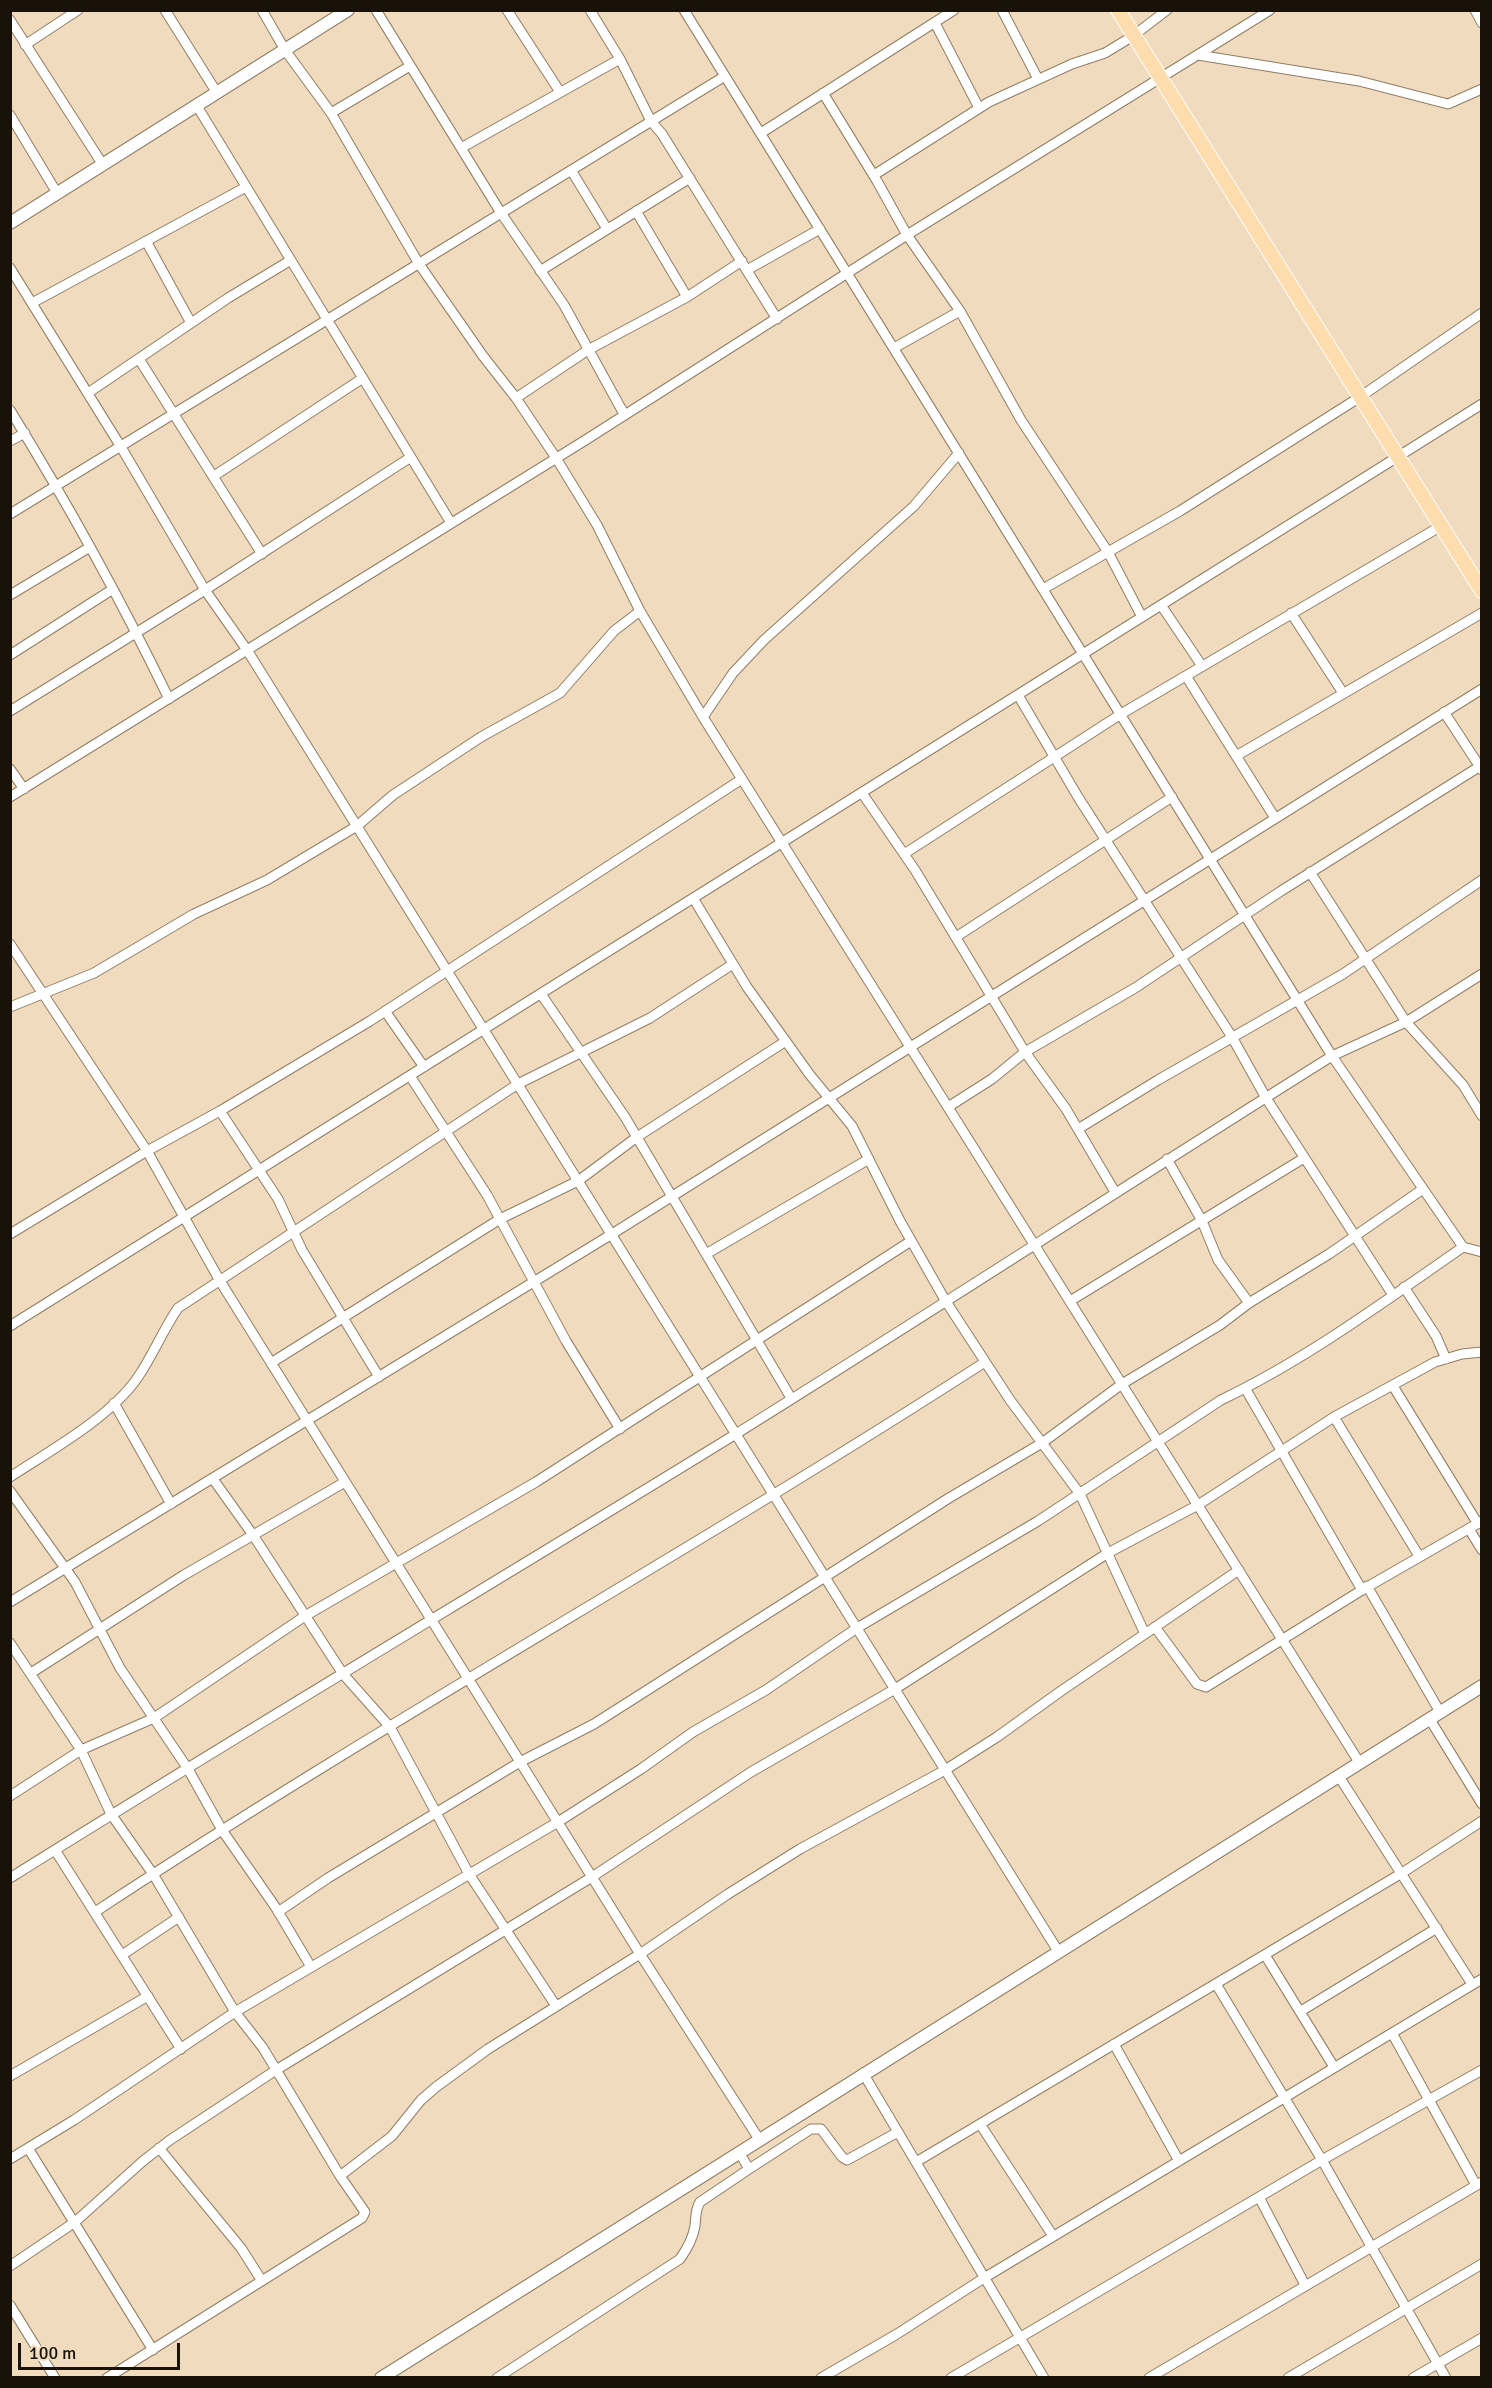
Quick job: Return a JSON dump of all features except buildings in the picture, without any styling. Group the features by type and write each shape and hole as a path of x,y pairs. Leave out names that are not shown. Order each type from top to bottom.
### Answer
{"main road":[{"path":"1118,10 1482,591"}],"street":[{"path":"25,45 78,10"},
{"path":"165,10 217,93"},
{"path":"262,10 285,50 331,113 419,264 483,356 516,398 556,458 597,525 640,611 703,717 1359,1762"},
{"path":"10,223 348,10"},
{"path":"376,10 501,213 564,305 624,414"},
{"path":"507,10 560,92"},
{"path":"590,10 620,59 651,122 662,134 777,319"},
{"path":"684,10 1332,1056 1463,1247 1482,1252"},
{"path":"761,133 954,10"},
{"path":"1002,10 1038,79"},
{"path":"874,175 979,108 1072,64 1105,53 1133,36 1167,10"},
{"path":"10,797 556,458 906,235 1270,10"},
{"path":"1474,10 1482,23"},
{"path":"10,20 103,165"},
{"path":"935,23 979,108"},
{"path":"1198,55 1359,81 1448,104 1482,89"},
{"path":"461,148 620,59"},
{"path":"331,113 410,66"},
{"path":"10,514 726,76"},
{"path":"823,93 874,175 906,235 960,311 1021,420 1108,552 1142,617"},
{"path":"197,106 451,523"},
{"path":"10,115 57,193"},
{"path":"571,170 607,229"},
{"path":"540,271 690,178"},
{"path":"32,303 246,187"},
{"path":"636,211 687,297"},
{"path":"516,398 588,350 745,266 820,229"},
{"path":"146,241 191,323"},
{"path":"88,393 191,323 291,260"},
{"path":"10,268 121,447 205,591 247,650 1058,1951"},
{"path":"894,348 960,311"},
{"path":"1043,589 1180,511 1360,397 1482,313"},
{"path":"139,359 262,554"},
{"path":"214,476 363,378"},
{"path":"10,1326 1482,404"},
{"path":"10,410 57,486 137,633 169,699"},
{"path":"10,441 25,433"},
{"path":"703,717 733,673 764,640 914,506 959,453"},
{"path":"10,711 205,591 411,457"},
{"path":"904,854 1121,714 1441,526"},
{"path":"10,595 90,547"},
{"path":"10,655 113,589"},
{"path":"1161,605 1202,666"},
{"path":"10,1007 93,973 194,914 267,880 357,826 393,795 481,737 560,693 614,631 640,611"},
{"path":"1291,613 1342,693"},
{"path":"1236,756 1482,613"},
{"path":"1186,676 1275,818"},
{"path":"10,1602 612,1234 1482,689"},
{"path":"1018,695 1055,758 1232,1037 1266,1098 1393,1295"},
{"path":"948,1107 992,1079 1025,1052 1135,988 1310,872 1481,767 1444,712"},
{"path":"10,769 24,789"},
{"path":"10,1234 385,1011 742,779"},
{"path":"862,793 904,854 990,996 1078,1129 1115,1192"},
{"path":"956,937 1172,797"},
{"path":"1310,872 1406,1022 1463,1085 1482,1116"},
{"path":"1078,1129 1343,974 1482,880"},
{"path":"693,898 733,964 786,1041 852,1126 911,1241 945,1300 985,1362 1080,1494 1145,1634"},
{"path":"10,944 44,992 147,1151 220,1281 640,1954 759,2139"},
{"path":"10,1477 104,1413 114,1403 138,1377 164,1327 177,1308 518,1084 650,1018 733,964"},
{"path":"10,1878 111,1814 432,1621 736,1434 1332,1056 1406,1022 1482,974"},
{"path":"541,994 637,1137 792,1398"},
{"path":"385,1011 424,1067"},
{"path":"271,1363 500,1219 578,1181 637,1137 786,1041"},
{"path":"410,1076 487,1195 534,1282 620,1429"},
{"path":"220,1111 260,1170 302,1250 379,1377"},
{"path":"1070,1301 1304,1158"},
{"path":"706,1254 869,1160"},
{"path":"1167,1160 1202,1221 1218,1260 1249,1303"},
{"path":"278,1912 328,1878 520,1762 594,1724 949,1498 1042,1443 1122,1384 1220,1324 1423,1190"},
{"path":"10,1796 81,1750 154,1718 305,1616 536,1482 911,1241"},
{"path":"10,2159 74,2120 235,2012 558,1822 641,1769 693,1732 766,1690 857,1628 1080,1494 1221,1400 1347,1327 1463,1247"},
{"path":"1404,1287 1436,1336 1446,1359"},
{"path":"10,2266 75,2222 159,2148 276,2070 592,1877 751,1772 895,1689 1108,1553 1198,1505 1334,1417 1436,1362 1462,1354 1482,1352"},
{"path":"95,1912 222,1830 468,1679 847,1451 985,1362"},
{"path":"1155,1627 1197,1684 1206,1688 1365,1588 1480,1522 1393,1386"},
{"path":"1245,1388 1365,1588 1482,1804"},
{"path":"114,1403 171,1504"},
{"path":"1334,1417 1419,1556"},
{"path":"213,1479 253,1535 344,1674 390,1727 469,1874 556,2006"},
{"path":"31,1673 184,1575 345,1482"},
{"path":"10,1491 66,1569 120,1668 188,1769 222,1830 278,1912 311,1967"},
{"path":"1469,1529 1482,1550"},
{"path":"340,2176 392,2136 421,2100 436,2087 488,2049 640,1954 800,1849 945,1770 997,1737 1239,1570"},
{"path":"10,1643 81,1750 111,1814 153,1874 235,2012 263,2048 340,2176 365,2212 362,2218 108,2378"},
{"path":"381,2378 1482,1686"},
{"path":"1338,1775 1472,1984"},
{"path":"916,2162 1402,1873 1482,1821"},
{"path":"56,1850 181,2049"},
{"path":"122,1955 179,1917"},
{"path":"1301,2011 1437,1928"},
{"path":"1265,1955 1334,2067"},
{"path":"821,2378 1482,1979"},
{"path":"1216,1984 1408,2307 1446,2378"},
{"path":"10,2076 148,1996"},
{"path":"1149,2378 1479,2183 1392,2033"},
{"path":"1114,2044 1179,2161"},
{"path":"951,2378 1322,2160 1482,2070"},
{"path":"863,2073 1044,2378"},
{"path":"980,2124 1053,2236"},
{"path":"497,2378 680,2259 694,2229 696,2209 700,2202 811,2129 821,2129 842,2157 847,2160 898,2132"},
{"path":"28,2148 153,2350"},
{"path":"159,2148 241,2247 262,2281"},
{"path":"739,2152 749,2169"},
{"path":"1259,2197 1305,2285"},
{"path":"1288,2378 1482,2264"},
{"path":"10,2305 55,2378"},
{"path":"1413,2378 1482,2338"}]}
